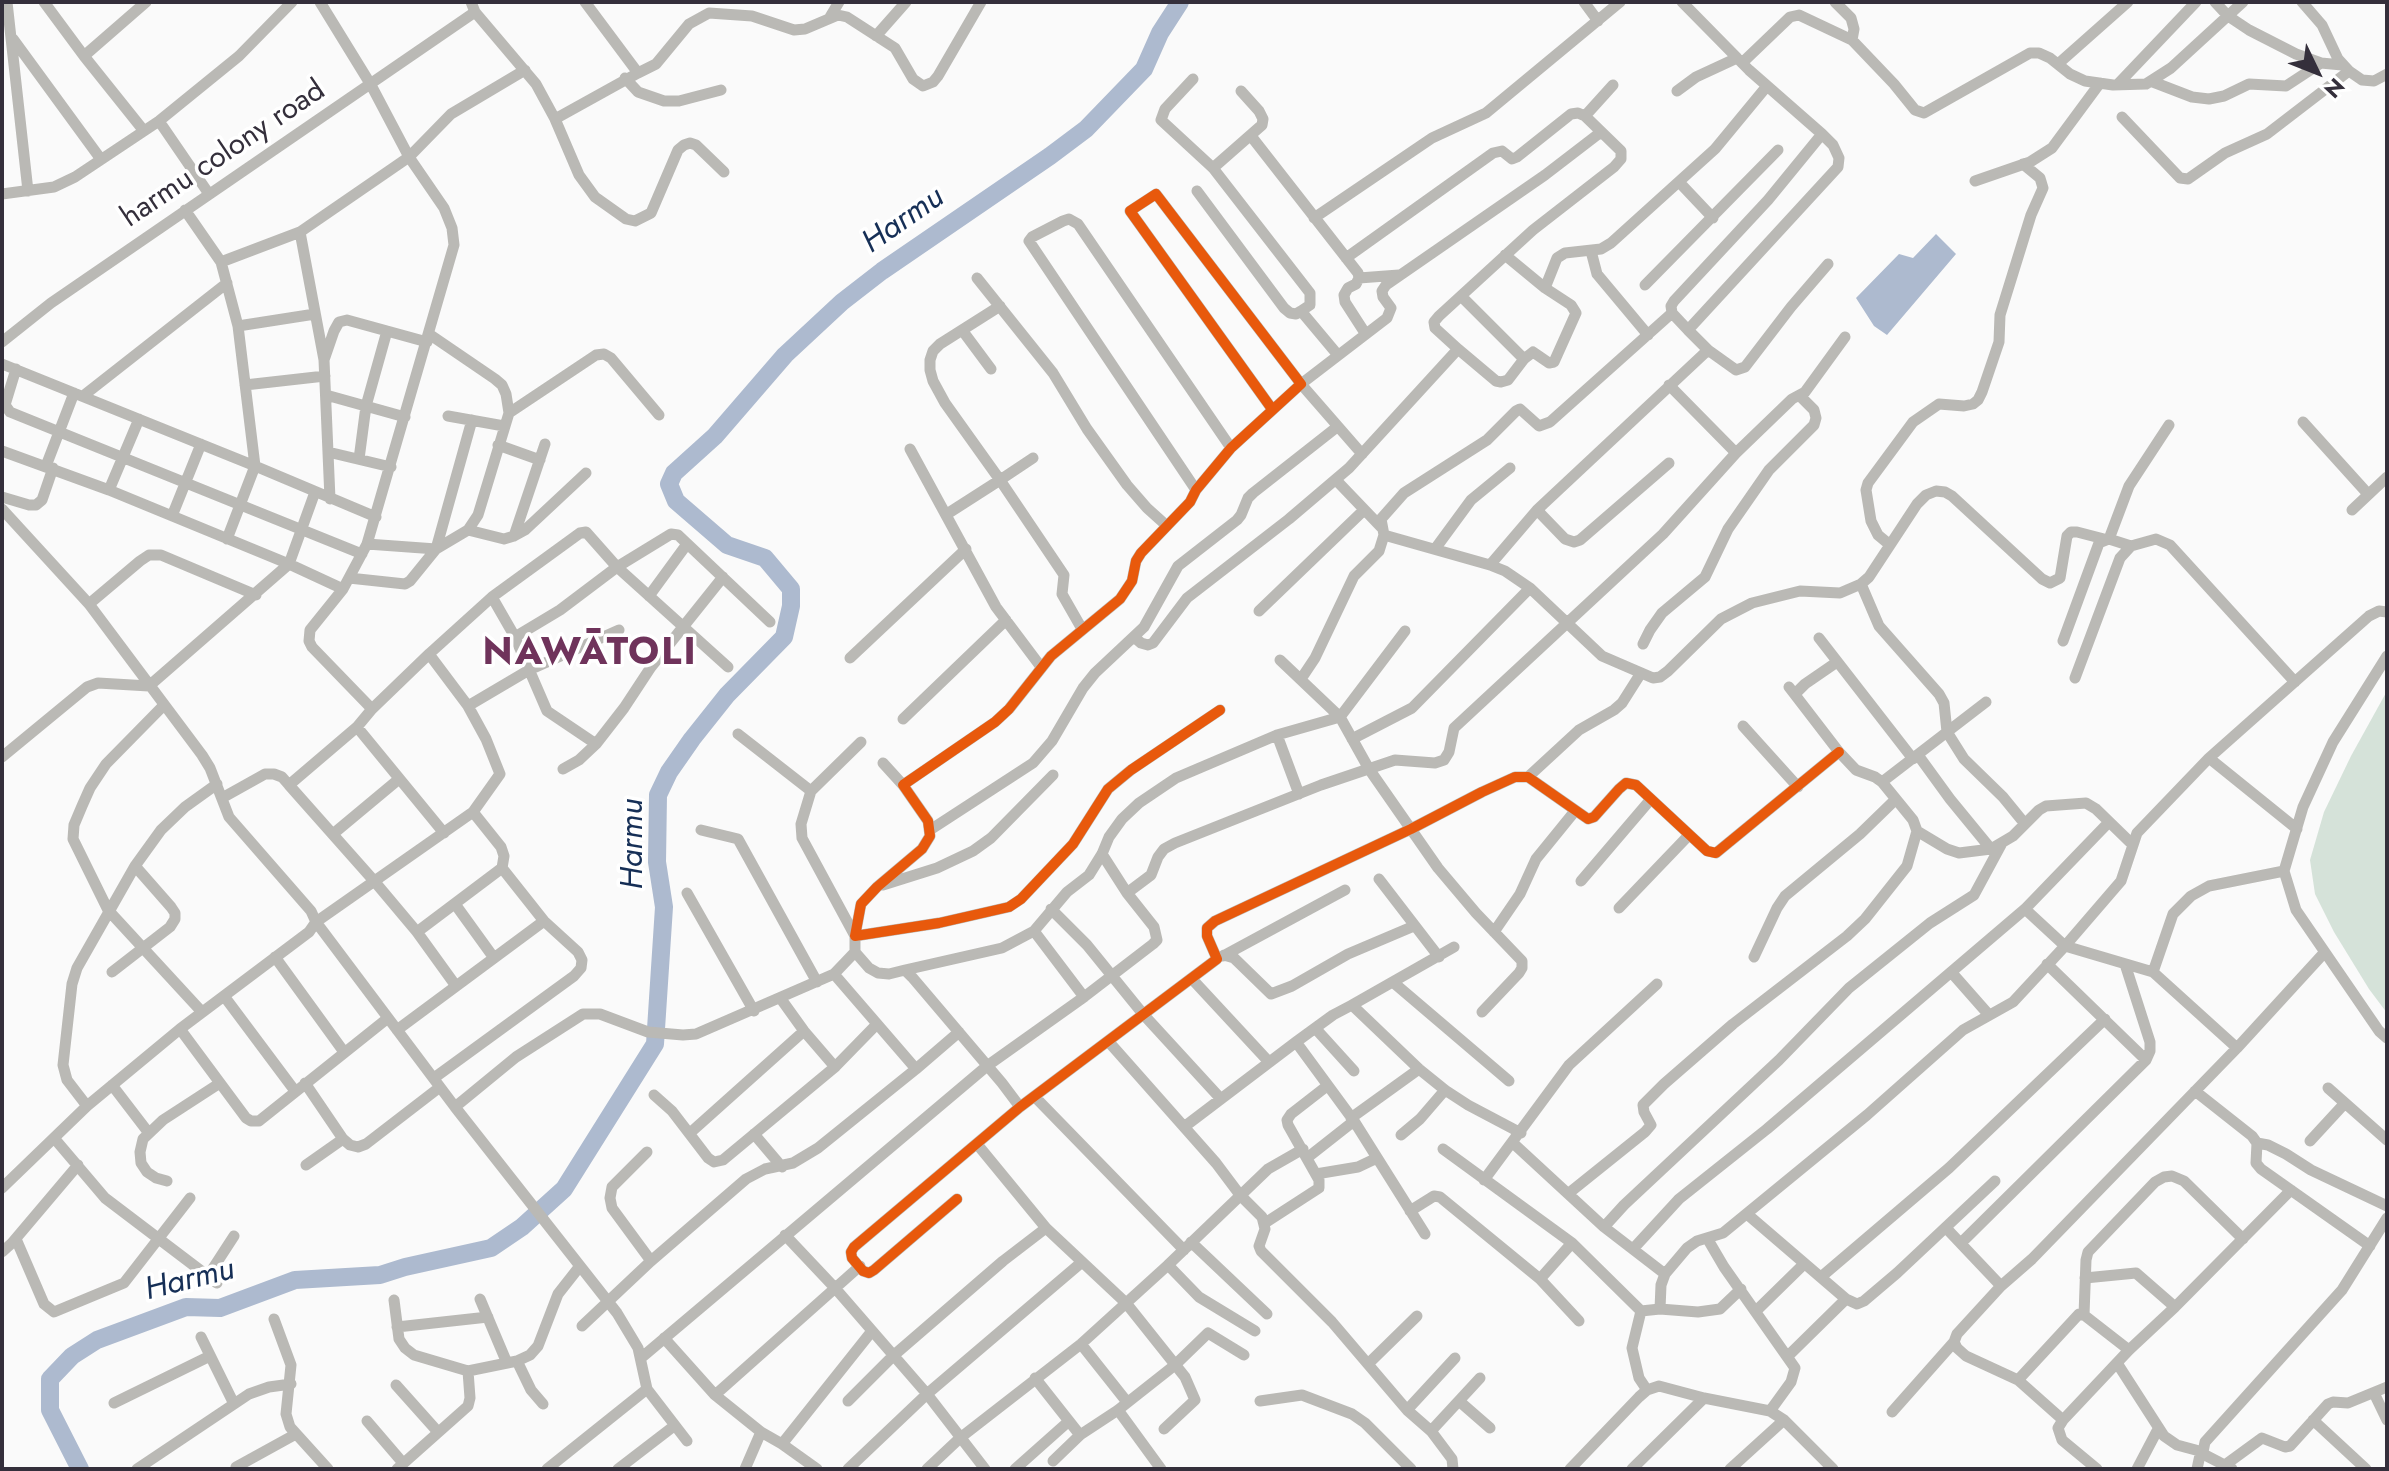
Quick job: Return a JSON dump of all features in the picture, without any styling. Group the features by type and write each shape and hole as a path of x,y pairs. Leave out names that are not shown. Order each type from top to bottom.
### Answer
{"street":[{"path":"7,2 28,191"},
{"path":"44,2 144,131"},
{"path":"84,56 146,2"},
{"path":"2,194 54,187 75,177 159,121 239,56 292,2"},
{"path":"320,2 371,85 409,157 444,208 452,228 454,245 376,517 346,584 310,630 312,647 372,709"},
{"path":"585,2 638,73"},
{"path":"699,2 709,13"},
{"path":"830,17 839,2"},
{"path":"876,36 906,2"},
{"path":"555,119 625,78 656,64 689,24 709,13 752,16 794,30 818,25 838,15 847,17 895,48 913,79 923,86 938,76 981,2"},
{"path":"1584,2 1598,21"},
{"path":"1314,218 1432,138 1486,113 1620,2"},
{"path":"1682,2 1838,152 1838,167 1688,330"},
{"path":"1835,2 1851,18 1854,29 1852,40"},
{"path":"2058,64 2128,2"},
{"path":"2118,84 2196,2"},
{"path":"2215,2 2228,16 2261,37 2296,54 2346,68"},
{"path":"1677,91 1696,77 1740,60 1793,15 1852,40 1915,110 1924,113 2030,53 2039,53 2078,78 2139,86 2153,82 2171,68 2243,2"},
{"path":"2302,2 2322,25 2346,68 2362,80 2374,81 2387,74"},
{"path":"473,7 536,84 579,175 595,197 626,219 635,221 651,213 678,150 684,145 696,145 724,172"},
{"name":"harmu colony road","path":"2,342 51,303 371,85 473,7"},
{"path":"12,37 100,158"},
{"path":"2153,82 2192,97 2209,99 2224,96 2249,84 2286,86 2321,63"},
{"path":"2122,117 2180,178 2188,179 2225,153 2267,134 2346,68"},
{"path":"221,262 300,232 409,157 451,114 525,70"},
{"path":"625,78 638,92 664,101 679,101 721,90"},
{"path":"1193,79 1165,109 1161,120 1213,168 1310,293 1310,305 1296,314 1284,308 1197,191"},
{"path":"1975,181 2023,164 2052,148 2100,83"},
{"path":"1585,116 1613,85"},
{"path":"1545,288 1557,258 1565,253 1601,249 1611,243 1715,149 1767,86"},
{"path":"1213,168 1262,125 1263,119 1241,91"},
{"path":"1346,258 1493,153 1502,151 1512,159 1517,157 1571,114 1585,116 1621,151 1620,162 1533,230 1505,255 1434,322 1435,328 1458,349 1501,382 1508,380 1533,352 1549,363 1554,362 1576,313 1571,305 1505,255"},
{"path":"159,121 209,194"},
{"path":"903,785 995,722 1051,656 1127,591 1136,561 1190,502 1196,490 1231,448 1301,384 1390,313 1391,308 1382,291 1386,285 1545,175 1601,132"},
{"path":"1822,134 1768,200 1674,301 1672,313 1708,350 1736,370 1745,367 1828,264"},
{"path":"1251,136 1358,273 1356,284 1348,288 1344,295 1345,302 1365,333"},
{"path":"1645,285 1778,150"},
{"path":"1890,545 1878,535 1871,521 1866,490 1868,483 1913,422 1939,404 1973,404 1982,392 1999,342 2000,315 2031,215 2043,188 2040,178 2023,164"},
{"path":"1679,182 1713,218"},
{"path":"1272,409 1130,211 1156,194 1301,384 1362,454"},
{"path":"185,210 221,262 238,326 255,466 227,539"},
{"path":"1196,490 1029,241 1035,234 1069,219 1078,224 1231,448"},
{"path":"300,232 324,360 330,499"},
{"path":"1591,251 1597,274 1648,335"},
{"path":"1359,278 1400,275"},
{"path":"977,278 1053,373 1087,429 1127,485 1167,526"},
{"path":"2,497 29,505 36,505 42,500 59,432 79,395 227,283"},
{"path":"1461,296 1524,359"},
{"path":"1000,306 933,351 930,360 933,381 1064,575 1062,594 1082,629"},
{"path":"1301,311 1337,354"},
{"path":"1301,679 1315,658 1354,576 1379,551 1383,531 1381,519 1404,493 1487,440 1520,409 1539,426 1550,422 1672,313"},
{"path":"238,326 315,314"},
{"path":"2,451 346,584 405,584 436,549 468,530 478,515 509,413 506,394 502,385 428,338 347,320 339,322 324,360"},
{"path":"962,330 991,369"},
{"path":"359,459 366,406 387,331"},
{"path":"1127,893 1151,875 1164,849 1299,794 1395,760 1435,763 1444,760 1454,728 1663,534 1736,453 1792,399 1810,388 1845,337"},
{"path":"1134,637 1141,643 1153,643 1187,598 1336,480 1458,349"},
{"path":"1490,565 1537,510 1708,350"},
{"path":"509,413 596,355 604,354 611,358 659,415"},
{"path":"2,364 376,517"},
{"path":"16,369 5,405 10,412 301,530 364,549 436,549"},
{"path":"245,385 325,376"},
{"path":"1669,385 1736,453"},
{"path":"326,395 405,417"},
{"path":"1643,644 1662,613 1705,577 1728,529 1769,470 1814,425 1814,410 1800,396"},
{"path":"448,416 504,426"},
{"path":"109,490 139,419"},
{"path":"436,549 472,420"},
{"path":"2303,422 2368,494"},
{"path":"2063,641 2099,543 2106,539 2129,486 2169,425"},
{"path":"930,830 1033,763 1052,741 1095,673 1152,616 1178,566 1237,520 1253,493 1337,427"},
{"path":"172,516 201,444"},
{"path":"514,536 545,444"},
{"path":"498,445 540,460"},
{"path":"910,449 996,607 1041,667"},
{"path":"328,452 391,467"},
{"path":"947,514 1033,458"},
{"path":"1537,510 1565,539 1580,540 1669,463"},
{"path":"1435,549 1471,500 1510,468"},
{"path":"468,530 504,539 514,536 525,530 586,473"},
{"path":"2352,510 2387,477"},
{"path":"1336,480 1383,531 1490,565 1517,578 1602,656 1653,678 1660,677 1721,619 1752,603 1800,591 1840,593 1861,584 1869,577 1917,504 1936,491 1952,496 2050,583 2060,578 2067,536 2071,532 2131,546 2156,539 2170,545 2295,682"},
{"path":"2,757 87,687 98,683 149,686 289,564 315,492"},
{"path":"2,509 89,604 202,755 234,825 311,911 316,922 455,1107 608,1301 638,1348 647,1389 687,1441"},
{"path":"1259,611 1364,510"},
{"path":"289,785 357,727 429,654 492,597 580,533 586,532 617,567 728,667"},
{"path":"515,637 671,534 678,535 770,622"},
{"path":"649,596 687,544"},
{"path":"2075,678 2120,558 2131,546"},
{"path":"850,658 966,549"},
{"path":"89,604 149,555 161,555 256,595"},
{"path":"563,769 579,760 596,744 651,667 723,577"},
{"path":"1861,584 1879,626 1939,694 1944,703 1947,732 1964,759 2003,797 2025,824"},
{"path":"1352,739 1412,708 1530,588"},
{"path":"492,597 515,637 547,711 596,744"},
{"path":"1660,1309 1661,1285 1665,1274 1687,1248 1697,1241 1723,1233 1867,1115 1963,1030 2013,1002 2121,881 2137,833 2209,758 2369,616 2379,611 2387,612"},
{"path":"903,719 1006,620"},
{"path":"468,706 529,670 619,630"},
{"path":"883,763 922,810 930,830 922,849 877,887 861,904 857,914 855,952 869,968 889,974 1002,948 1034,931 1067,892 1089,875 1109,837 1139,803 1176,778 1277,735 1340,717 1405,631"},
{"path":"1819,638 1950,799 1996,847"},
{"path":"2,1188 87,1106 180,1029 309,932 316,922 473,812 500,774 468,706 429,654"},
{"path":"2387,656 2333,742 2303,807 2284,871 2296,910 2379,1031 2387,1038"},
{"path":"1280,660 1340,717 1369,769 1445,876 1522,961 1522,968 1482,1012"},
{"path":"1569,1193 1645,1132 1651,1125 1643,1105 1664,1084 1733,1024 1847,936 1865,919 1907,866 1917,831 1913,820 1882,782 1856,770 1839,752 1792,691 1837,662"},
{"path":"1528,777 1579,730 1622,703 1641,673"},
{"path":"1882,782 1986,702"},
{"path":"164,705 106,764 90,788 74,825 73,839 108,910 202,1012"},
{"path":"855,936 939,923 1009,907 1021,899 1073,844 1108,789 1220,710"},
{"path":"1743,726 1798,787"},
{"path":"357,727 444,833"},
{"path":"738,734 811,791"},
{"path":"1277,735 1299,794"},
{"path":"855,936 802,838 801,824 811,791 861,742"},
{"path":"1221,957 1207,936 1207,928 1215,921 1515,777 1528,777 1588,819 1594,817 1626,783 1636,785 1707,851 1716,853 1839,752"},
{"path":"2209,758 2297,829"},
{"path":"222,798 265,774 282,777 417,932 456,986"},
{"path":"877,887 937,868 973,851 991,838 1053,775"},
{"path":"333,834 399,779"},
{"path":"87,1106 67,1080 63,1065 72,984 77,968 108,910 161,830 217,784"},
{"path":"1581,881 1651,799"},
{"path":"1754,957 1785,896 1860,834 1896,799"},
{"path":"1604,1227 1779,1060 1849,988 1930,923 1974,895 1996,847 2046,806 2086,803 2133,845"},
{"path":"1494,932 1520,894 1536,859 1575,811"},
{"path":"417,932 502,868 504,856 501,847 473,812"},
{"path":"1633,1249 1679,1199 1767,1129 2025,909 2109,822"},
{"path":"701,830 738,839 817,982"},
{"path":"1917,831 1959,853 1996,847"},
{"path":"1619,908 1689,835"},
{"path":"641,1358 987,1066 1157,940 1154,927 1102,854"},
{"path":"112,972 170,927 175,919 175,913 135,866"},
{"path":"305,1083 343,1139 358,1147 366,1144 437,1083 574,976 581,968 582,960 578,952 544,921 502,868"},
{"path":"2153,972 2173,914 2191,896 2209,886 2284,871"},
{"path":"1379,879 1439,957"},
{"path":"957,1199 869,1273 852,1258 854,1247 1020,1107 1143,1014 1221,957 1345,890"},
{"path":"687,893 754,1011"},
{"path":"455,904 494,958"},
{"path":"1051,909 1087,945 1143,1014 1221,1099"},
{"path":"2025,909 2065,946 2153,972 2237,1048"},
{"path":"397,1030 544,921"},
{"path":"1221,957 1234,958 1271,994 1292,986 1348,954 1414,926"},
{"path":"1034,931 1084,997"},
{"path":"1184,1127 1315,1028 1454,947"},
{"path":"455,1107 516,1057 583,1014 600,1014 648,1032 683,1035 711,1029 834,974 855,952"},
{"path":"1892,1412 2001,1286 2032,1259 2237,1048 2324,953"},
{"path":"275,957 344,1052"},
{"path":"2047,964 2146,1060"},
{"path":"1961,1243 2146,1060 2150,1042 2125,964"},
{"path":"905,970 1020,1107"},
{"path":"1952,973 1989,1015"},
{"path":"834,974 916,1069"},
{"path":"1192,979 1269,1062"},
{"path":"1394,983 1509,1081"},
{"path":"1484,1180 1569,1065 1657,984"},
{"path":"224,996 295,1091"},
{"path":"781,999 835,1067"},
{"path":"1352,1005 1445,1090 1517,1138 1604,1227 1665,1274"},
{"path":"180,1029 246,1118 259,1121 388,1018"},
{"path":"1821,1277 1949,1168 2105,1019"},
{"path":"654,1095 672,1111 708,1158 714,1162 723,1160 835,1067 876,1025"},
{"path":"1315,1028 1354,1071"},
{"path":"690,1133 804,1031"},
{"path":"582,1326 746,1179 765,1169 782,1167 818,1148 959,1032"},
{"path":"1108,1041 1262,1217 1265,1223 1259,1246 1261,1251 1304,1294 1407,1410 1431,1431 1452,1459 1454,1469"},
{"path":"1296,1042 1353,1120 1425,1234"},
{"path":"927,1469 960,1438 1081,1344 1268,1169 1305,1154 1419,1069"},
{"path":"167,1181 147,1172 141,1163 143,1139 148,1132 220,1083"},
{"path":"112,1085 148,1132"},
{"path":"1265,1223 1316,1191 1320,1185 1287,1120 1327,1086"},
{"path":"2328,1088 2387,1140"},
{"path":"1401,1135 1445,1090"},
{"path":"2195,1091 2252,1136 2257,1143 2256,1163 2370,1246"},
{"path":"1035,1097 1187,1246 1267,1314"},
{"path":"2310,1141 2345,1103"},
{"path":"754,1134 782,1167"},
{"path":"54,1138 105,1198 212,1279 234,1236"},
{"path":"306,1165 343,1139"},
{"path":"2257,1143 2268,1145 2311,1170 2387,1206"},
{"path":"977,1144 1046,1228 1126,1303 1185,1377 1195,1400 1164,1429"},
{"path":"1443,1149 1572,1243 1641,1311"},
{"path":"647,1152 612,1187 610,1198 612,1208 651,1261"},
{"path":"1316,1174 1358,1167 1377,1158"},
{"path":"2,1252 78,1165"},
{"path":"2084,1315 2088,1252 2155,1182 2164,1177 2172,1176 2184,1181 2243,1239"},
{"path":"1747,1214 1846,1299 1857,1304 1947,1229 1995,1181"},
{"path":"2097,1469 2062,1440 2058,1428 2063,1420 2129,1350 2291,1190"},
{"path":"1410,1211 1434,1196 1440,1197 1540,1279 1579,1321"},
{"path":"16,1239 44,1304 54,1312 124,1283 190,1198"},
{"path":"2197,1469 2205,1442 2342,1290 2387,1218"},
{"path":"848,1401 893,1356 1046,1228"},
{"path":"1947,1229 2001,1286"},
{"path":"785,1235 927,1394 985,1469"},
{"path":"1707,1238 1724,1267 1793,1362 1793,1377 1770,1411"},
{"path":"1540,1279 1572,1243"},
{"path":"848,1469 927,1394 1082,1262"},
{"path":"1756,1311 1804,1264"},
{"path":"1168,1265 1199,1297 1255,1331"},
{"path":"394,1300 399,1339 405,1348 414,1355 468,1371 530,1355 538,1346 558,1294 580,1266"},
{"path":"715,1395 860,1266"},
{"path":"2085,1278 2136,1273 2175,1307"},
{"path":"1641,1311 1698,1312 1720,1309 1741,1289"},
{"path":"480,1299 512,1362 543,1404"},
{"path":"1788,1356 1846,1299"},
{"path":"1641,1311 1632,1348 1639,1378 1647,1390"},
{"path":"2018,1380 2079,1314 2129,1350"},
{"path":"1368,1364 1417,1316"},
{"path":"397,1327 488,1317"},
{"path":"274,1319 291,1365 286,1414 290,1427 328,1469"},
{"path":"782,1444 872,1331"},
{"path":"1053,1461 1080,1435 1175,1365 1208,1333 1244,1355"},
{"path":"201,1337 234,1404"},
{"path":"664,1338 715,1395 761,1432 817,1469"},
{"path":"1954,1342 1966,1356 2018,1380 2063,1420"},
{"path":"1081,1344 1161,1469"},
{"path":"114,1403 210,1356"},
{"path":"1407,1410 1455,1358"},
{"path":"2117,1363 2158,1429 2177,1445 2203,1452 2207,1458 2228,1467 2262,1438 2290,1446 2328,1404 2348,1403 2387,1387"},
{"path":"367,1421 400,1466 468,1406 468,1371"},
{"path":"1035,1378 1080,1435"},
{"path":"1431,1431 1480,1378"},
{"path":"137,1469 259,1390 291,1384"},
{"path":"396,1385 438,1432"},
{"path":"1570,1469 1647,1390 1659,1386 1770,1411 1784,1420 1833,1469"},
{"path":"547,1469 647,1389"},
{"path":"2374,1393 2387,1420"},
{"path":"1260,1401 1302,1395 1352,1414 1411,1469"},
{"path":"1639,1467 1704,1398"},
{"path":"1459,1401 1490,1428"},
{"path":"1733,1468 1784,1420"},
{"path":"2313,1420 2366,1469"},
{"path":"1015,1469 1069,1421"},
{"path":"618,1469 674,1426"},
{"path":"2137,1469 2158,1429"},
{"path":"745,1469 761,1432"},
{"path":"236,1467 296,1434"}],"shaded area":[{"path":"2387,691 2387,1013 2334,932 2315,894 2310,860 2324,812"}],"water":[{"path":"1936,234 1956,254 1887,335 1874,326 1856,298 1899,254 1913,258"}],"waterway":[{"name":"Harmu","path":"80,1469 50,1410 50,1379 72,1356 97,1340 186,1307 220,1308 295,1280 380,1275 491,1248 522,1227 564,1189 655,1044 664,907 657,862 658,795 669,772 727,695 784,637 791,606 791,589 765,558 727,545 676,501 669,484 674,473 715,436 785,355 842,302 1086,129 1144,69 1160,33 1180,2"}],"cycle path":[{"path":"1220,710 1108,789 1073,844 1021,899 1009,907 939,923 855,936 861,904 922,849 930,836 928,821 903,785 995,722 1051,656 1120,599 1132,581 1141,553 1190,502 1196,490 1231,448 1301,384 1156,194 1130,211 1272,409"},
{"path":"957,1199 869,1273 863,1271 852,1258 854,1247 1020,1107 1217,959 1207,936 1207,928 1215,921 1515,777 1528,777 1588,819 1594,817 1626,783 1636,785 1707,851 1716,853 1839,752"}],"district":[{"name":"NAWĀTOLI","path":"590,655"}]}
